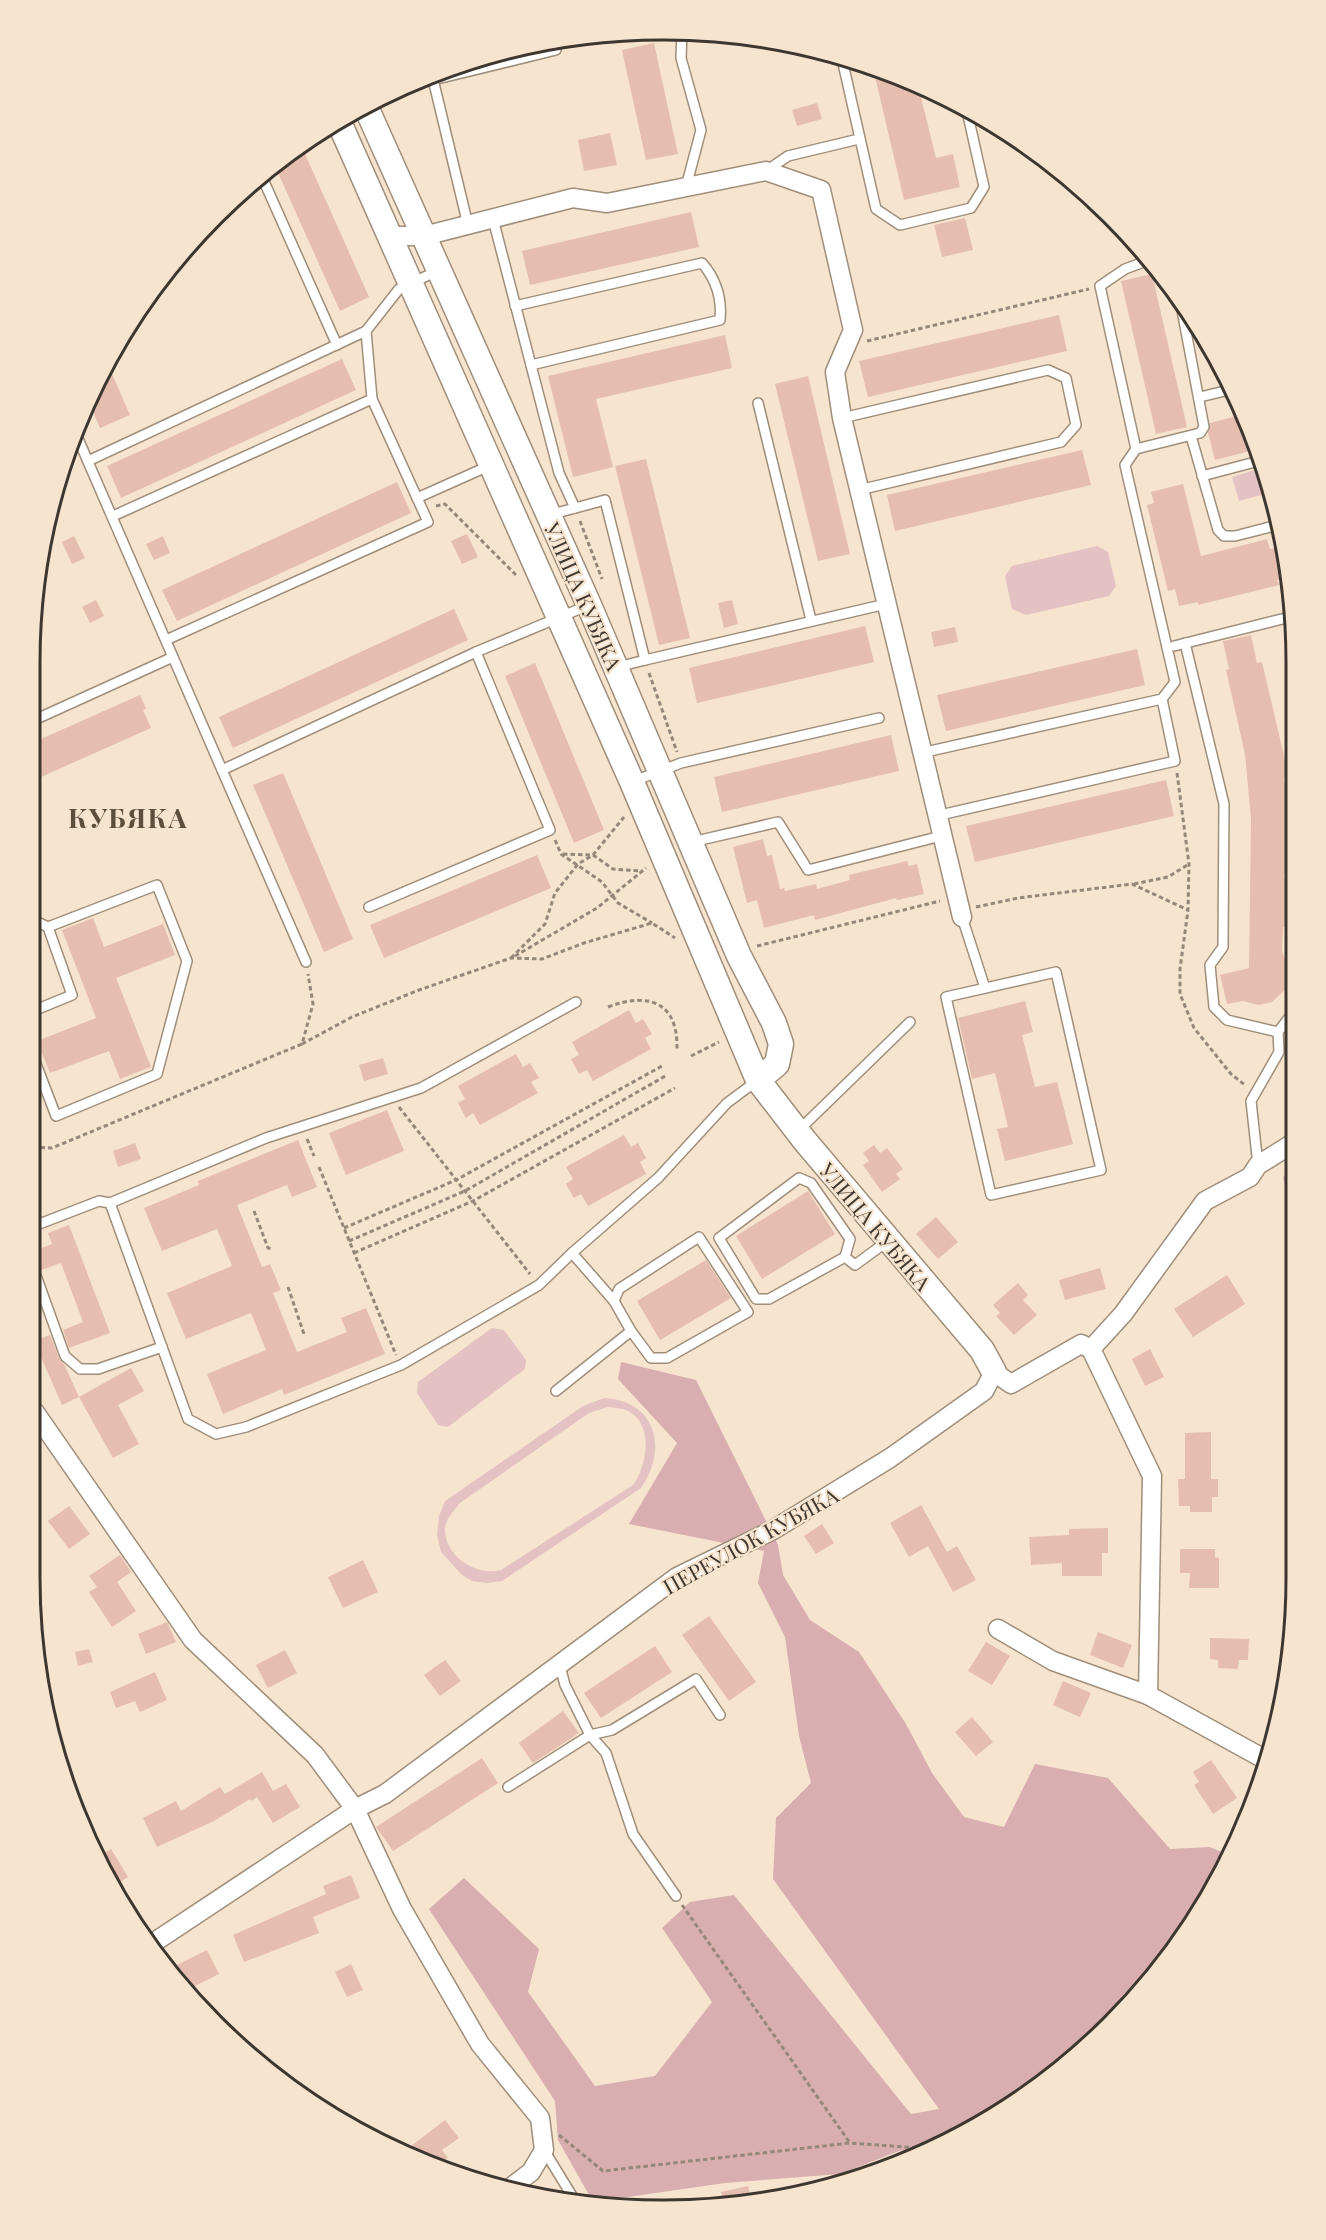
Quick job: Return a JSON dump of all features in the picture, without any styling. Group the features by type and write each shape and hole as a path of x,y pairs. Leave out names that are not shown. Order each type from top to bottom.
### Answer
{"street":[{"name":"УЛИЦА КУБЯКА","path":"369,115 616,668 671,767 692,842 739,956 774,1023 781,1044 777,1064 758,1080"},
{"name":"УЛИЦА КУБЯКА","path":"342,130 632,782 758,1080 982,1350 994,1372"},
{"path":"390,236 424,236 573,198 607,203 766,171 821,190 853,330 835,372 842,418 959,908"},
{"path":"1091,1349 1123,1314 1205,1201 1250,1177 1258,1165 1286,1148"},
{"path":"994,1372 1011,1384 1081,1344 1091,1349 1152,1476 1148,1695"},
{"name":"ПЕРЕУЛОК КУБЯКА","path":"157,1940 355,1809 386,1794 677,1577 773,1530 890,1458 984,1391 994,1372"},
{"path":"40,1420 193,1640 315,1755 355,1809 402,1909 480,2044 540,2118 544,2150 531,2172 518,2182"},
{"path":"998,1629 1053,1661 1148,1695 1259,1756"}],"lane":[{"path":"682,41 681,58 701,130 686,187"},
{"path":"507,61 556,50"},
{"path":"844,68 876,209 900,225 971,208 984,187 969,122"},
{"path":"435,84 468,225"},
{"path":"766,171 788,156 860,139"},
{"path":"265,185 337,345"},
{"path":"493,219 559,473 575,508"},
{"path":"515,306 702,263 711,273 721,303 720,320 531,365"},
{"path":"1136,449 1100,286 1125,269 1140,263"},
{"path":"88,461 366,331 399,288 440,270"},
{"path":"921,753 1162,699 1175,682 1125,465 1136,449 1191,436 1200,433 1204,427 1185,324"},
{"path":"166,640 428,522 372,399 366,331"},
{"path":"842,418 1048,370 1066,378 1076,425 1061,442 859,490"},
{"path":"1200,397 1223,392"},
{"path":"113,516 372,399"},
{"path":"758,403 811,620"},
{"path":"1191,436 1218,530 1224,536 1235,536 1270,527"},
{"path":"81,445 306,962"},
{"path":"1202,476 1252,463"},
{"path":"417,498 492,465"},
{"path":"549,515 605,500 645,660"},
{"path":"616,668 886,604"},
{"path":"222,770 476,652 589,605"},
{"path":"1174,646 1284,619"},
{"path":"1185,643 1224,804 1223,947 1210,965 1214,1006 1227,1020 1278,1032"},
{"path":"369,907 550,830 476,652"},
{"path":"40,717 173,657"},
{"path":"936,816 1175,761 1162,699"},
{"path":"632,782 671,767 879,718"},
{"path":"692,842 778,822 808,870 941,836"},
{"path":"40,1074 56,1116 157,1074 187,961 157,885 48,927"},
{"path":"959,908 984,988"},
{"path":"40,923 48,927 72,995 40,1008"},
{"path":"1056,972 1101,1170 991,1195 946,997 984,988 1056,972"},
{"path":"40,1224 99,1201 110,1203 302,1125 421,1088 576,1002"},
{"path":"798,1131 910,1022"},
{"path":"1258,1165 1251,1101 1279,1052 1278,1032 1286,1022"},
{"path":"110,1203 188,1419 216,1434 246,1427 400,1365 539,1285 572,1252 658,1178 727,1103 758,1080"},
{"path":"799,1178 811,1183 850,1239 845,1257 769,1299 756,1299 718,1238 799,1178"},
{"path":"572,1252 614,1301 631,1331 651,1358 667,1358 748,1312 699,1237 619,1289 614,1301"},
{"path":"845,1257 855,1265 889,1240"},
{"path":"40,1287 65,1356 80,1369 98,1369 162,1347"},
{"path":"556,1391 631,1331"},
{"path":"560,1666 565,1685 590,1735 606,1753 633,1834 676,1896"},
{"path":"508,1787 590,1735 612,1730 696,1679 720,1714"},
{"path":"544,2150 570,2192"}],"path":[{"path":"848,346 1100,286"},
{"path":"422,509 445,504 526,586"},
{"path":"645,660 671,767"},
{"path":"1175,761 1189,864 1188,910 1180,969 1180,994 1194,1028 1231,1074 1255,1093"},
{"path":"511,958 545,924 555,893 578,864 592,855 630,811"},
{"path":"550,830 561,854 602,882 618,903 678,940"},
{"path":"561,854 592,855 613,868 642,871"},
{"path":"40,1147 52,1148 302,1044 352,1017 511,958 597,908 653,864"},
{"path":"747,942 756,946 1018,898 1132,884 1168,877 1189,864"},
{"path":"1132,884 1188,910"},
{"path":"511,958 542,959 584,943 652,923"},
{"path":"302,1044 313,1004 306,962"},
{"path":"609,1007 628,1000 651,1000 669,1012 678,1032 677,1049"},
{"path":"344,1228 456,1180 662,1066"},
{"path":"349,1241 465,1191 667,1075"},
{"path":"354,1253 473,1201 675,1088"},
{"path":"391,1097 539,1285"},
{"path":"302,1125 314,1156"},
{"path":"319,1167 400,1365"},
{"path":"254,1211 268,1248 273,1249"},
{"path":"288,1287 288,1293 304,1334"},
{"path":"676,1896 850,2143"},
{"path":"540,2118 603,2171 850,2143 911,2147"}],"shaded area":[{"path":"1254,470 1262,495 1239,501 1232,477"},
{"path":"1097,546 1108,552 1116,586 1109,596 1026,615 1012,609 1005,576 1012,566"},
{"path":"492,1328 504,1330 526,1360 525,1369 448,1427 438,1425 417,1393 418,1382"},
{"path":"621,1362 696,1380 778,1545 783,1575 810,1620 859,1652 906,1724 932,1773 964,1817 1004,1827 1035,1764 1108,1778 1170,1849 1210,1847 1221,1852 1181,1923 1157,1956 1103,2017 1042,2071 1009,2095 938,2135 905,2150 836,2174 725,2183 621,2198 589,2195 558,2140 555,2101 429,1909 464,1878 539,1949 528,1992 595,2086 655,2076 712,2002 662,1928 690,1902 734,1895 911,2114 939,2109 773,1879 776,1818 811,1783 799,1736 785,1637 758,1583 764,1551 629,1524 677,1443 618,1379"},
{"path":"604,1398 622,1401 636,1408 646,1418 653,1430 654,1458 641,1488 502,1581 487,1583 472,1581 462,1575 441,1552 437,1535 439,1516 445,1501 583,1406","holes":["608,1407 626,1410 635,1416 645,1434 645,1456 633,1485 501,1570 474,1568 458,1557 447,1542 445,1528 450,1516 460,1503 589,1413"]}],"building":[{"path":"654,43 678,154 646,160 622,50"},
{"path":"875,79 921,97 936,158 953,154 960,187 904,200"},
{"path":"817,103 822,119 797,126 792,110"},
{"path":"610,133 617,165 584,171 578,140"},
{"path":"305,154 369,297 340,311 278,174"},
{"path":"691,212 699,247 530,285 522,251"},
{"path":"965,218 973,250 942,257 934,225"},
{"path":"1149,275 1153,280 1187,427 1156,434 1121,281"},
{"path":"1059,315 1067,351 868,397 859,361"},
{"path":"725,335 732,368 596,399 613,467 573,477 548,376"},
{"path":"342,359 356,390 121,498 107,466"},
{"path":"112,374 130,415 100,428 93,413"},
{"path":"808,376 850,554 818,561 775,384"},
{"path":"1234,417 1248,452 1215,460 1208,433 1210,423"},
{"path":"1082,450 1091,485 895,531 887,495"},
{"path":"646,459 690,638 659,645 615,466"},
{"path":"397,482 411,513 177,621 162,590"},
{"path":"1183,484 1201,556 1267,539 1270,549 1275,548 1279,585 1198,605 1198,602 1179,606 1175,589 1168,591 1147,505 1154,503 1151,492"},
{"path":"467,534 478,557 462,564 451,541"},
{"path":"74,536 85,558 72,564 62,542"},
{"path":"163,536 170,553 154,560 146,544"},
{"path":"96,600 104,616 90,623 82,607"},
{"path":"732,600 738,624 724,628 718,603"},
{"path":"454,609 468,640 233,748 219,717"},
{"path":"865,626 874,662 697,703 689,668"},
{"path":"955,627 958,642 934,647 931,632"},
{"path":"1251,635 1257,663 1262,662 1286,764 1286,778 1284,778 1286,866 1284,877 1286,877 1286,927 1283,927 1282,951 1286,962 1286,987 1272,1002 1259,1005 1243,1001 1227,1004 1220,975 1249,968 1251,819 1245,754 1226,670 1229,669 1223,641"},
{"path":"1137,649 1145,685 946,731 937,695"},
{"path":"535,663 604,830 574,843 505,676"},
{"path":"140,695 146,709 143,710 151,728 40,777 40,739"},
{"path":"891,735 899,771 722,812 714,777"},
{"path":"283,773 353,939 324,952 253,785"},
{"path":"1166,780 1174,816 975,862 966,826"},
{"path":"763,839 767,856 772,855 780,889 784,888 785,891 816,884 817,889 850,880 849,875 907,861 909,866 917,864 924,894 897,900 896,898 815,920 814,915 764,928 757,900 747,903 733,847"},
{"path":"537,855 551,888 384,958 370,925"},
{"path":"93,918 104,947 163,924 175,955 116,978 151,1067 120,1079 109,1051 50,1073 40,1048 40,1040 96,1018 62,930"},
{"path":"1025,1001 1033,1032 1022,1035 1035,1087 1057,1082 1073,1144 1005,1161 997,1129 1008,1127 995,1073 972,1079 958,1018"},
{"path":"629,1010 636,1023 643,1019 652,1034 645,1038 651,1049 593,1081 587,1070 579,1074 571,1059 579,1055 572,1042"},
{"path":"516,1054 523,1067 530,1063 539,1078 531,1082 538,1093 480,1125 473,1113 466,1118 458,1103 465,1099 458,1086"},
{"path":"383,1058 388,1074 364,1081 359,1065"},
{"path":"387,1110 404,1151 346,1175 329,1133"},
{"path":"624,1135 631,1147 638,1143 646,1158 640,1162 646,1174 588,1206 581,1194 574,1198 566,1184 573,1179 566,1167"},
{"path":"298,1140 317,1187 292,1197 287,1185 237,1205 262,1267 270,1264 281,1290 273,1293 297,1352 347,1332 341,1318 366,1308 385,1354 284,1395 282,1389 223,1414 207,1374 266,1350 251,1313 186,1339 167,1293 232,1266 217,1229 162,1251 144,1208 199,1185 198,1181"},
{"path":"135,1143 141,1159 118,1167 113,1151"},
{"path":"874,1145 880,1153 887,1148 903,1169 896,1174 900,1179 882,1192 863,1165 869,1161 863,1153"},
{"path":"808,1191 835,1234 762,1279 736,1236"},
{"path":"936,1217 958,1242 938,1259 916,1234"},
{"path":"69,1225 110,1333 69,1348 63,1330 83,1322 61,1263 40,1269 40,1249 52,1244 48,1233"},
{"path":"706,1260 731,1298 660,1340 637,1301"},
{"path":"1100,1268 1106,1289 1065,1300 1059,1280"},
{"path":"1227,1275 1245,1304 1193,1337 1174,1309"},
{"path":"1018,1283 1028,1295 1023,1300 1037,1315 1014,1335 996,1316 1000,1313 993,1305"},
{"path":"50,1335 79,1397 62,1405 40,1355 40,1339"},
{"path":"1150,1349 1164,1377 1145,1386 1132,1359"},
{"path":"131,1368 144,1391 118,1405 139,1444 113,1458 79,1397"},
{"path":"1211,1432 1211,1479 1218,1479 1218,1497 1212,1497 1212,1512 1190,1512 1190,1506 1179,1506 1178,1479 1185,1479 1185,1433"},
{"path":"921,1505 947,1552 957,1546 976,1580 953,1592 928,1546 909,1557 890,1523"},
{"path":"69,1506 90,1534 69,1549 48,1521"},
{"path":"822,1524 834,1543 816,1554 804,1536"},
{"path":"1108,1528 1108,1553 1102,1553 1102,1576 1062,1576 1062,1563 1031,1565 1029,1537 1069,1535 1069,1529"},
{"path":"1180,1549 1215,1549 1215,1557 1219,1558 1219,1588 1189,1588 1190,1573 1180,1573"},
{"path":"120,1555 131,1572 117,1582 136,1611 112,1627 89,1592 97,1587 89,1576"},
{"path":"363,1560 378,1592 343,1608 328,1577"},
{"path":"709,1616 756,1682 729,1701 682,1635"},
{"path":"167,1622 176,1642 146,1654 138,1634"},
{"path":"1098,1632 1132,1645 1123,1668 1090,1655"},
{"path":"1210,1638 1249,1639 1248,1660 1239,1660 1238,1669 1218,1668 1218,1660 1210,1659"},
{"path":"986,1642 1010,1656 992,1685 968,1671"},
{"path":"655,1646 672,1672 601,1718 584,1693"},
{"path":"89,1649 93,1662 78,1666 75,1652"},
{"path":"285,1650 297,1673 268,1688 256,1665"},
{"path":"445,1660 461,1681 440,1696 424,1675"},
{"path":"155,1672 167,1700 140,1712 135,1701 116,1708 110,1692"},
{"path":"1063,1681 1091,1693 1080,1717 1053,1705"},
{"path":"563,1711 579,1733 533,1763 519,1743"},
{"path":"972,1717 993,1742 976,1756 955,1732"},
{"path":"482,1758 498,1783 393,1851 376,1827"},
{"path":"1211,1760 1237,1798 1213,1814 1194,1785 1199,1782 1193,1772"},
{"path":"262,1772 273,1791 286,1784 300,1807 273,1823 257,1797 214,1821 157,1847 143,1818 176,1801 181,1811 220,1787 225,1794"},
{"path":"111,1849 128,1877 121,1881 105,1852"},
{"path":"351,1875 360,1898 313,1917 319,1933 244,1962 233,1935 326,1894 323,1886"},
{"path":"207,1950 219,1974 194,1986 177,1965"},
{"path":"351,1964 363,1990 347,1997 335,1972"},
{"path":"445,2120 459,2138 442,2150 448,2158 446,2160 411,2146"},
{"path":"748,2186 750,2193 722,2196 721,2192"}],"district":[{"name":"КУБЯКА","path":"128,817"}]}
